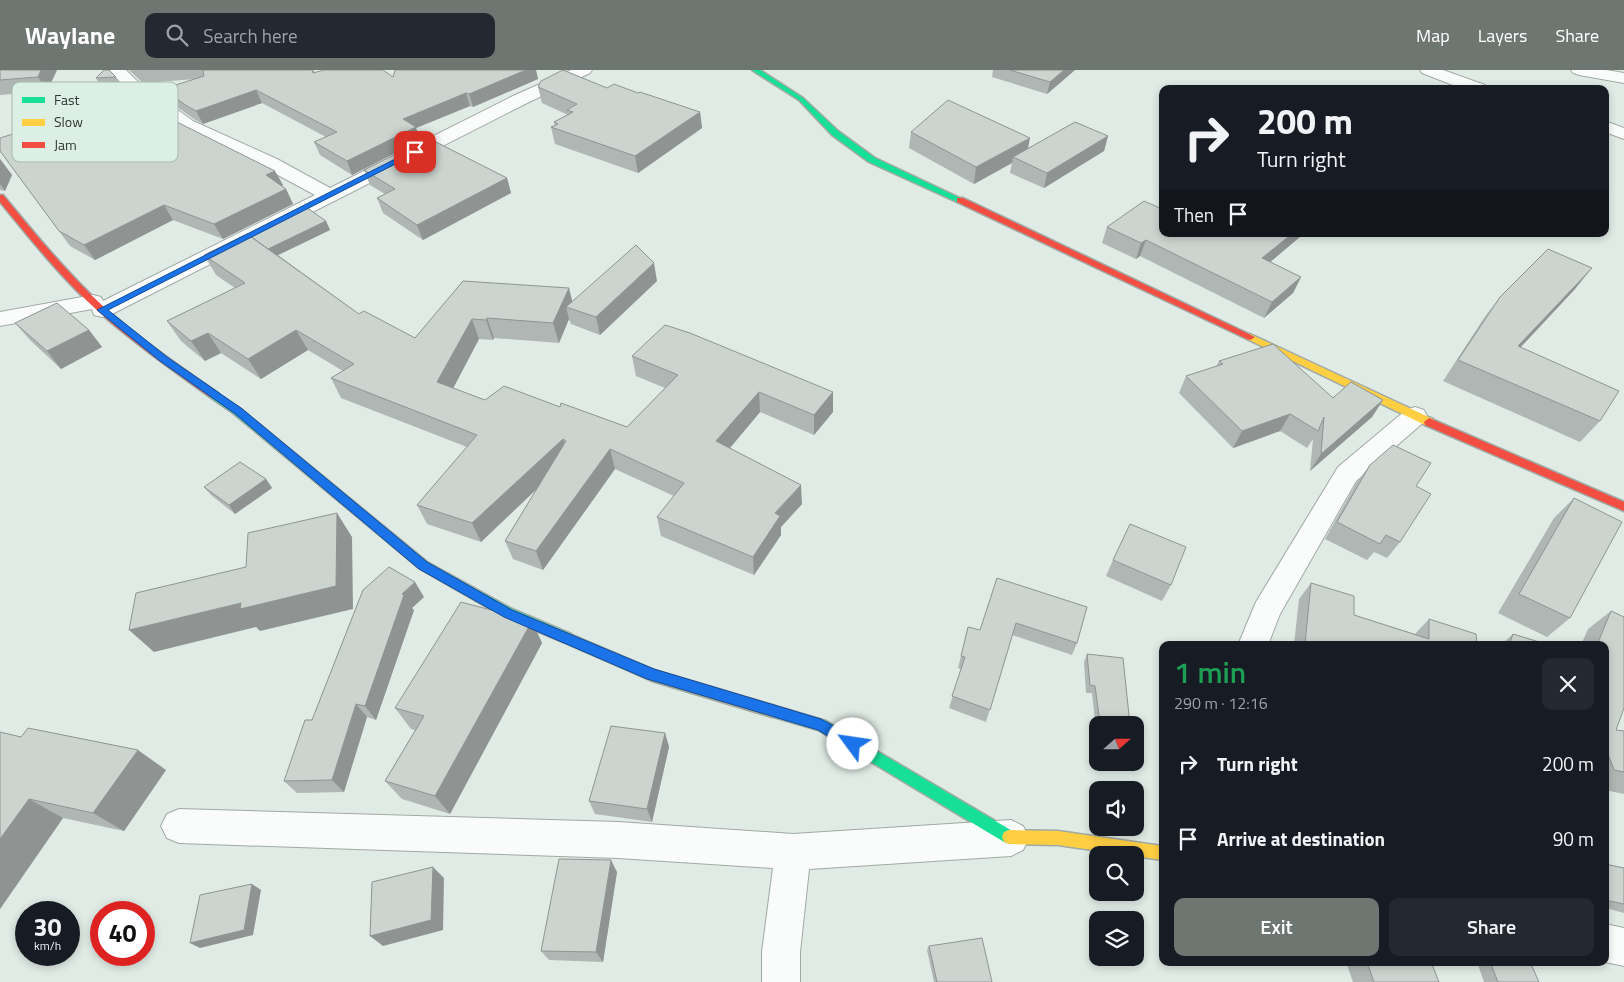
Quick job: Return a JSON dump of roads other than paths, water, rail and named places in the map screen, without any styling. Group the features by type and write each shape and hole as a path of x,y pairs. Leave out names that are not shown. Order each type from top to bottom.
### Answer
{"street":[{"path":"117,70 129,82"},
{"path":"0,318 98,306 584,70"},
{"path":"755,70 801,99 834,133 872,160 1145,286 1416,416 1624,507"},
{"path":"1428,70 1468,85"},
{"path":"1579,70 1624,78"},
{"path":"178,118 187,125 270,163 329,195"},
{"path":"1609,128 1624,134"},
{"path":"0,197 38,244 98,306 163,359 238,411 423,565 508,613 652,674 821,725 1012,838"},
{"path":"1255,641 1266,611 1347,474 1416,416"},
{"path":"179,826 618,840 793,852 1012,838 1058,838 1159,853"},
{"path":"780,982 781,952 793,852"},
{"path":"1609,944 1624,947"}]}
